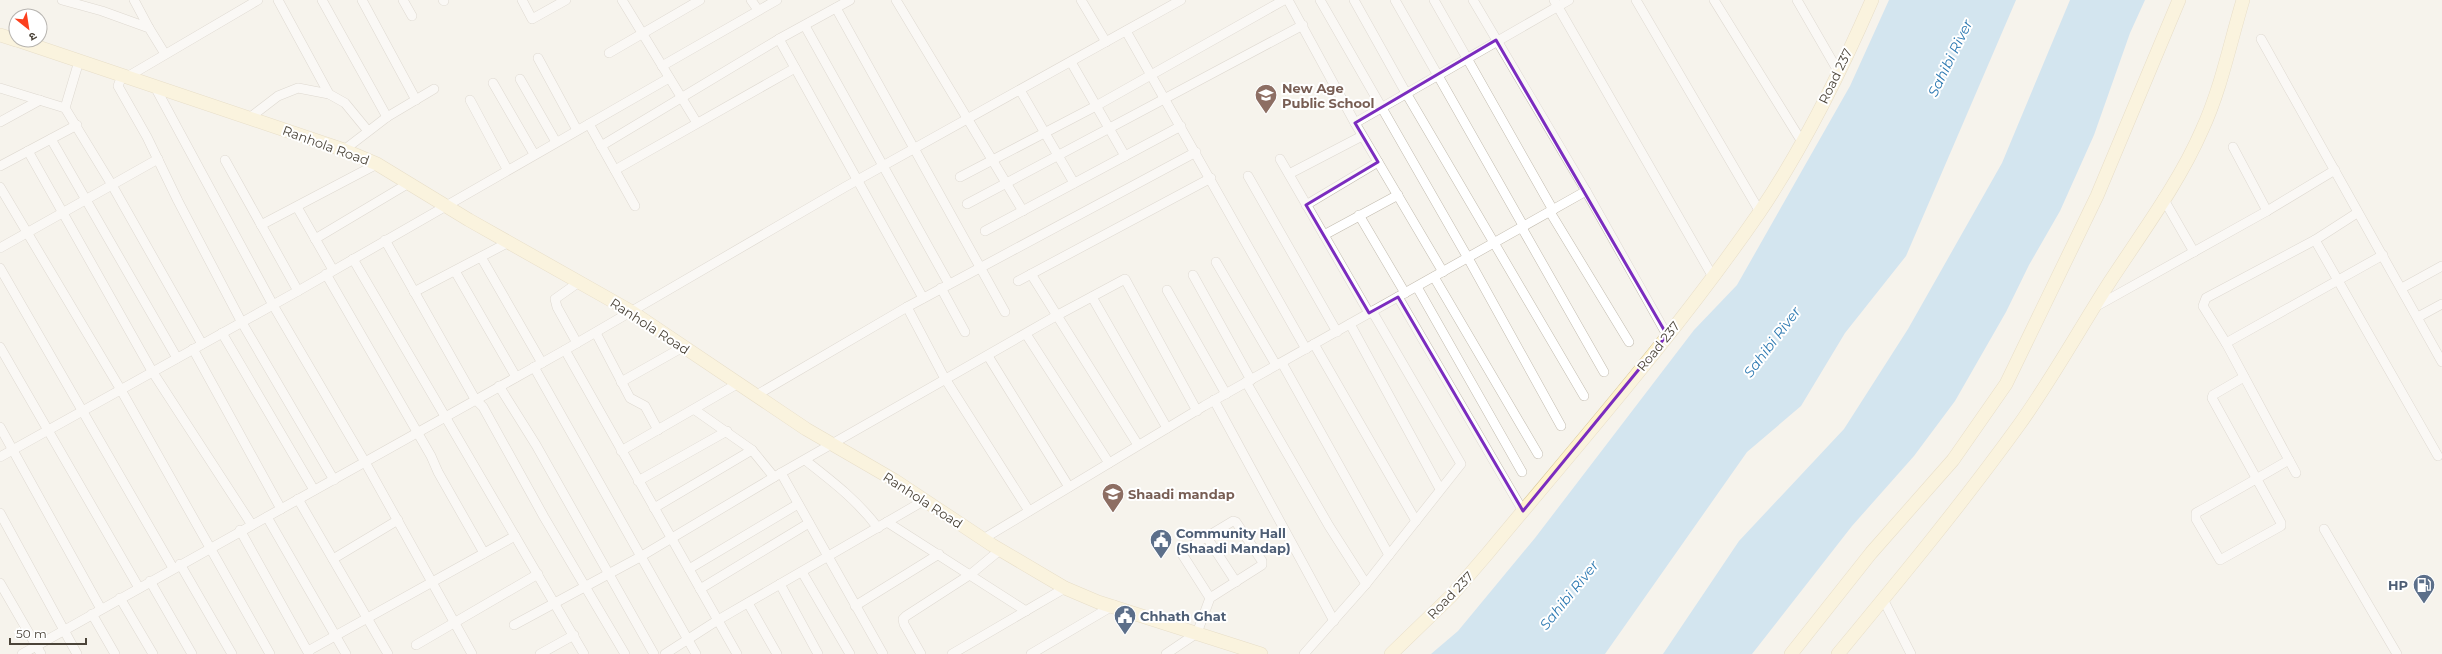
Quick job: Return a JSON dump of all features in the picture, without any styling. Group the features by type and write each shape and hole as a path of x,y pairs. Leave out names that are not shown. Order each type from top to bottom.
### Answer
{"street":[{"path":"62,0 102,11 149,28"},
{"path":"96,0 102,11"},
{"path":"134,0 165,54"},
{"path":"258,0 125,77 118,86 158,159 242,321 334,480"},
{"path":"278,0 329,94"},
{"path":"322,0 387,117"},
{"path":"362,0 416,100"},
{"path":"403,0 412,16"},
{"path":"522,0 532,18 560,2"},
{"path":"622,0 697,124"},
{"path":"610,53 700,0"},
{"path":"751,0 758,10"},
{"path":"662,66 777,0"},
{"path":"601,146 779,40 850,0"},
{"path":"896,0 1023,211"},
{"path":"1081,0 1106,42"},
{"path":"22,654 38,650 64,630 176,566 334,480 446,415 596,333 857,180 1072,62 1181,0"},
{"path":"960,177 1096,106 1284,0"},
{"path":"1288,0 1303,25 1362,136 1443,272"},
{"path":"1320,0 1468,258 1561,426"},
{"path":"1354,0 1406,93 1584,396"},
{"path":"1395,0 1438,74 1604,372"},
{"path":"1434,0 1467,57 1551,211 1629,342"},
{"path":"1473,0 1586,191 1666,335"},
{"path":"1355,123 1556,3 1570,0"},
{"path":"1636,0 1760,212"},
{"path":"1714,0 1802,142"},
{"name":"Road 237","path":"1391,654 1451,596 1523,511 1713,277 1760,212 1802,142 1872,0"},
{"path":"1791,654 1872,553 1953,460 2006,384 2097,196 2179,0"},
{"path":"1838,654 1939,530 2020,424 2078,336 2093,308 2182,169 2205,124 2215,96 2243,0"},
{"path":"1799,2 1838,71"},
{"path":"1556,3 1713,277"},
{"path":"836,8 979,268 1005,312"},
{"path":"967,204 1303,25"},
{"path":"805,26 883,166 945,286 966,332"},
{"path":"1126,30 1310,346 1416,521"},
{"path":"2262,39 2335,170 2357,213 2418,317 2440,351 2442,362"},
{"path":"779,40 923,298"},
{"name":"Ranhola Road","path":"40,48 344,150 377,164 445,205 632,312 755,396 925,500 1000,550 1065,588 1098,602 1114,605 1261,654"},
{"path":"538,58 577,130"},
{"path":"64,108 79,61"},
{"path":"1072,62 1124,156"},
{"path":"615,170 795,68"},
{"path":"520,78 556,142"},
{"path":"0,456 82,412 152,371 298,291 507,169 669,78"},
{"path":"493,83 534,154"},
{"path":"154,85 273,305 398,520 471,654"},
{"path":"0,88 64,108 77,125 202,344"},
{"path":"248,119 287,91 298,88 329,94 344,103 368,131"},
{"path":"344,150 387,117 434,89"},
{"path":"1020,90 1074,183"},
{"path":"0,122 40,100"},
{"path":"470,100 507,169"},
{"path":"589,124 635,206"},
{"path":"0,166 77,125"},
{"path":"985,231 1181,126"},
{"path":"1289,174 1362,136"},
{"path":"52,139 177,358"},
{"path":"2232,148 2267,211"},
{"path":"28,151 152,371 252,524"},
{"path":"755,396 923,298 1196,152"},
{"path":"0,248 158,159"},
{"path":"1280,159 1461,464 1366,584 1304,654"},
{"path":"225,160 298,291"},
{"path":"1306,205 1378,162"},
{"path":"261,226 377,164"},
{"path":"2093,308 2267,211 2335,170"},
{"path":"1248,176 1337,332"},
{"path":"1018,281 1211,178"},
{"path":"315,239 409,183"},
{"path":"0,187 121,390 270,654"},
{"path":"983,539 1214,400 1586,191"},
{"path":"1324,235 1359,214 1398,195"},
{"path":"2163,198 2194,252"},
{"path":"297,207 315,239 329,272 484,553"},
{"path":"2296,473 2226,343 2203,306 2206,298 2315,240 2357,213"},
{"path":"1359,214 1401,295 1523,511"},
{"path":"385,240 475,399 483,407 544,516 586,585 625,654"},
{"path":"2315,240 2441,458"},
{"path":"414,292 509,242"},
{"path":"2226,343 2383,255"},
{"path":"481,257 640,557 696,654"},
{"path":"353,259 446,415 584,654"},
{"path":"1216,262 1279,364 1389,555"},
{"path":"2402,288 2442,266"},
{"path":"0,268 82,412 176,566 232,654"},
{"path":"455,271 516,377"},
{"path":"1031,274 1138,445"},
{"path":"1192,275 1328,526 1366,584"},
{"path":"1434,277 1538,454"},
{"path":"514,625 640,557 832,444 1056,316 1125,279 1197,411"},
{"path":"577,343 555,303 555,299 579,282"},
{"path":"1417,287 1522,472"},
{"path":"1167,290 1226,394"},
{"path":"1092,297 1167,428"},
{"path":"2418,317 2442,304"},
{"path":"907,307 946,379 1029,511"},
{"path":"1350,324 1440,489"},
{"path":"222,333 314,490"},
{"path":"596,333 630,398 649,411 658,430"},
{"path":"1026,334 1109,463"},
{"path":"0,347 138,588"},
{"path":"621,382 683,347"},
{"path":"193,349 281,509"},
{"path":"565,350 737,654"},
{"path":"988,356 1069,487"},
{"path":"2244,377 2213,395 2212,398 2255,479 2281,526 2221,561 2195,516 2196,513 2255,479 2289,460"},
{"path":"621,451 695,410 737,384"},
{"path":"499,386 536,445 608,575 654,654"},
{"path":"1214,400 1334,621"},
{"path":"695,410 752,450 778,475 798,504 883,654"},
{"path":"0,427 102,609"},
{"path":"638,481 727,431"},
{"path":"654,508 752,450"},
{"path":"805,460 865,510 878,528"},
{"path":"298,499 388,654"},
{"path":"665,654 718,620 925,500"},
{"path":"689,570 798,504"},
{"path":"0,513 77,654"},
{"path":"267,517 346,654"},
{"path":"332,559 398,520"},
{"path":"1166,654 1197,632 1210,598 1262,565 1262,561 1238,524 1233,521 1184,548 1182,554 1210,598"},
{"path":"887,522 971,574 1026,611"},
{"path":"700,589 809,523"},
{"path":"2324,529 2397,654"},
{"path":"240,530 308,653 335,636 515,536"},
{"path":"1206,536 1236,582"},
{"path":"921,654 904,619 971,574 1000,550"},
{"path":"855,606 939,554"},
{"path":"802,572 850,654"},
{"path":"416,645 538,574"},
{"path":"150,581 192,654"},
{"path":"0,583 38,650"},
{"path":"780,584 818,654"},
{"path":"952,654 1065,588"},
{"path":"120,598 153,654"},
{"path":"1883,599 1911,654"},
{"path":"748,603 778,654"},
{"path":"1031,654 1114,605"},
{"path":"92,614 115,654"},
{"path":"543,653 574,635"}],"highlighted area":[{"path":"1496,40 1667,335 1523,511 1398,297 1369,313 1306,205 1378,162 1355,123"}],"water":[{"name":"Sahibi River","path":"1889,0 2016,0 1906,256 1845,333 1801,406 1747,452 1605,654 1431,654 1458,631 1535,538 1694,330 1737,285 1850,86"},
{"path":"2070,0 2145,0 2130,33 2094,135 2060,211 2029,265 2006,312 1955,401 1914,456 1852,526 1752,654 1663,654 1739,541 1844,429 1908,329 2002,163"}],"place":[{"name":"New Age Public School","path":"1266,114"},
{"name":"Shaadi mandap","path":"1113,514"},
{"name":"Community Hall (Shaadi Mandap)","path":"1161,560"},
{"name":"HP","path":"2424,604"},
{"name":"Chhath Ghat","path":"1125,636"}]}
